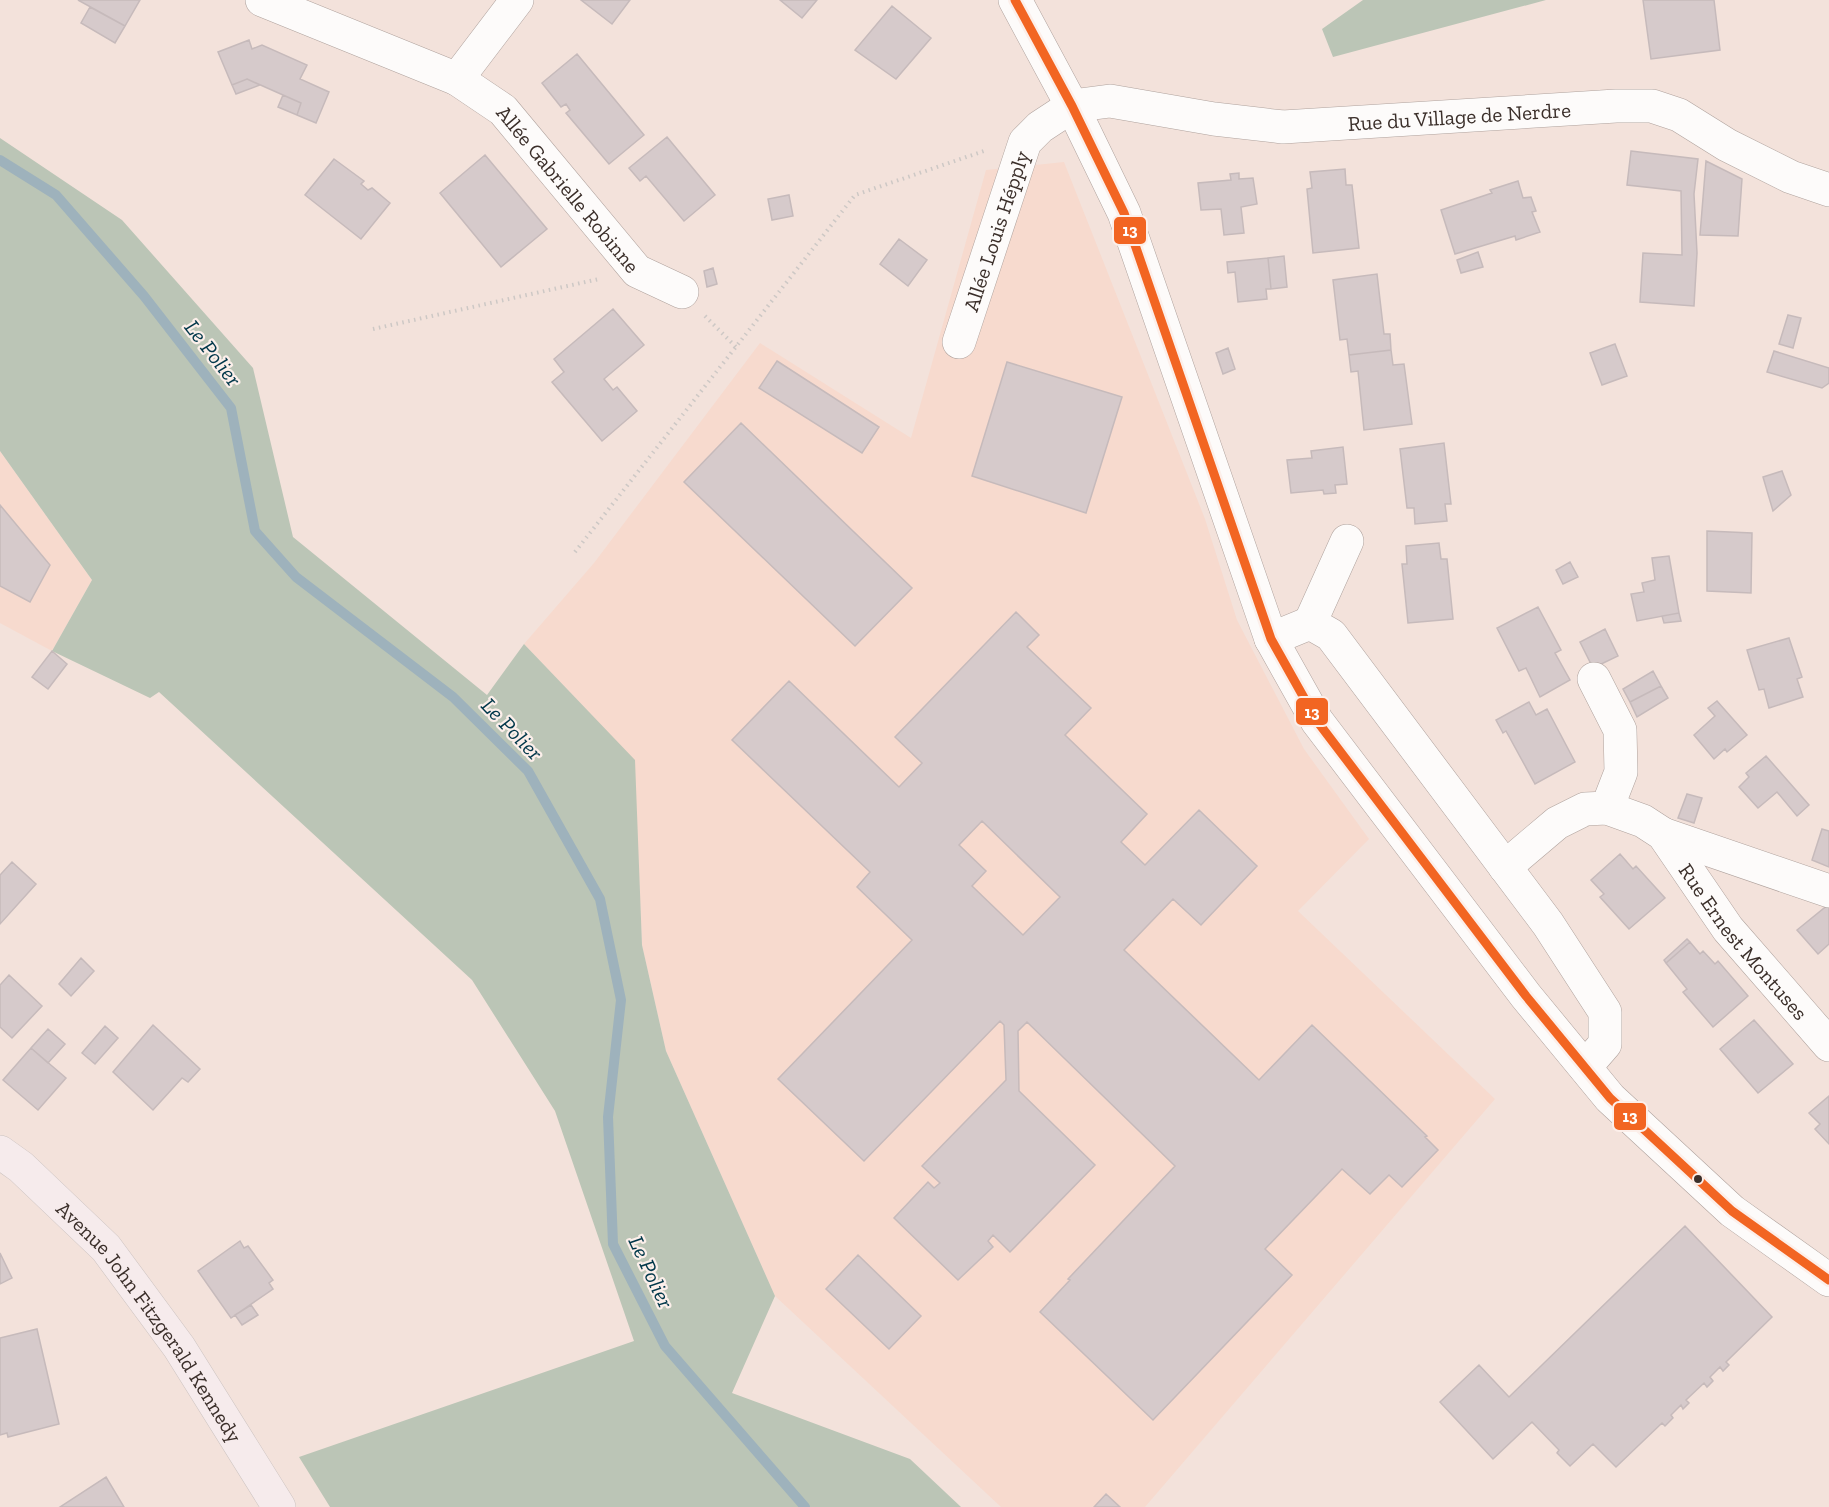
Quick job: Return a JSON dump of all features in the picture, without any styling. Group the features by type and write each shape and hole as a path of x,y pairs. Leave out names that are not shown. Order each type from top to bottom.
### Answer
{"main road":[{"name":"Avenue John Fitzgerald Kennedy","path":"0,1152 21,1167 106,1248 179,1347 279,1507"}],"street":[{"name":"Allée Gabrielle Robinne","path":"262,0 457,79 503,110 637,271 682,292"},
{"path":"457,79 517,0"},
{"path":"1015,0 1072,106 1124,213 1271,639 1317,721 1470,923 1610,1098 1732,1211 1829,1280"},
{"name":"Rue du Village de Nerdre","path":"1072,106 1110,101 1214,119 1282,127 1616,106 1652,106 1679,115 1727,145 1791,177 1829,190"},
{"name":"Allée Louis Hépply","path":"958,342 1025,142 1040,127 1072,106"},
{"path":"1271,639 1310,623 1347,541"},
{"path":"1310,623 1331,635 1548,924 1605,1012 1605,1044 1585,1067"},
{"path":"1594,679 1620,730 1621,772 1607,808"},
{"name":"Rue Ernest Montuses","path":"1505,867 1557,823 1585,809 1607,808 1643,821 1663,834 1829,891"},
{"name":"Rue Ernest Montuses","path":"1663,834 1728,929 1829,1045"}],"path":[{"path":"574,552 855,195 989,149 1025,142"},
{"path":"373,329 637,271"},
{"path":"682,292 736,347"}],"shaded area":[{"path":"1064,162 1205,519 1237,620 1304,749 1369,839 1298,911 1495,1099 1145,1507 1001,1507 775,1296 666,1051 642,945 634,760 524,644 594,563 760,343 911,438 986,170"},
{"path":"0,451 92,580 52,651 0,623"}],"green space":[{"path":"1363,0 1546,0 1333,57 1322,29"},
{"path":"0,138 122,220 253,368 293,537 487,695 524,644 635,760 642,945 666,1051 775,1296 732,1393 910,1459 961,1507 330,1507 299,1457 634,1341 555,1111 472,980 159,692 150,698 52,651 92,580 0,451"}],"building":[{"path":"78,0 140,0 125,26"},
{"path":"581,0 630,0 612,24"},
{"path":"780,0 817,0 802,18"},
{"path":"1643,0 1714,0 1720,50 1651,59"},
{"path":"892,6 931,38 896,79 855,50"},
{"path":"90,7 125,26 115,43 81,23"},
{"path":"249,40 252,49 262,45 307,65 300,79 329,92 316,123 297,115 301,103 247,79 232,85 218,52"},
{"path":"577,54 644,135 609,164 566,113 570,110 566,104 561,107 542,83"},
{"path":"247,79 260,85 236,94 232,85"},
{"path":"283,95 301,103 297,115 278,107"},
{"path":"667,137 715,195 684,221 646,176 640,181 629,168"},
{"path":"1631,151 1698,159 1694,194 1697,253 1694,306 1640,302 1643,253 1682,255 1681,191 1627,185"},
{"path":"485,155 547,229 501,267 440,193"},
{"path":"334,159 364,181 361,184 368,190 372,188 390,203 361,239 305,195"},
{"path":"1706,161 1742,179 1738,236 1700,235"},
{"path":"1345,169 1346,185 1352,185 1359,248 1313,253 1307,189 1312,188 1310,172"},
{"path":"1239,173 1239,179 1253,178 1257,204 1241,207 1244,233 1224,235 1221,209 1201,210 1198,183 1231,180 1230,174"},
{"path":"1518,181 1523,198 1531,197 1536,211 1532,212 1540,232 1516,240 1515,236 1455,254 1441,210 1492,193 1490,190"},
{"path":"789,195 793,216 772,220 768,199"},
{"path":"899,239 927,260 908,286 880,264"},
{"path":"1478,252 1483,267 1461,273 1457,260"},
{"path":"1284,256 1287,287 1271,289 1268,258"},
{"path":"1268,258 1271,289 1266,289 1267,299 1238,302 1235,272 1228,273 1227,262"},
{"path":"713,268 717,284 707,287 704,271"},
{"path":"1377,274 1384,334 1390,334 1391,350 1349,355 1347,339 1340,340 1333,280"},
{"path":"613,309 644,345 604,379 613,390 617,387 637,411 602,441 552,382 564,372 554,359"},
{"path":"1788,315 1801,318 1793,348 1779,344"},
{"path":"1615,344 1627,376 1602,385 1590,353"},
{"path":"1228,348 1235,369 1223,374 1216,353"},
{"path":"1391,350 1393,365 1404,364 1412,424 1364,430 1358,371 1351,372 1349,355"},
{"path":"1774,351 1829,368 1829,383 1822,388 1767,372"},
{"path":"777,361 879,427 862,453 759,388"},
{"path":"1007,362 1122,397 1086,513 972,476"},
{"path":"741,423 912,588 855,646 684,482"},
{"path":"1444,443 1451,504 1445,504 1447,521 1415,524 1414,508 1407,508 1400,449"},
{"path":"1343,447 1347,484 1335,485 1336,493 1324,494 1323,490 1291,493 1287,460 1312,458 1311,451"},
{"path":"1782,471 1791,495 1773,511 1763,477"},
{"path":"0,505 50,565 30,602 0,586"},
{"path":"1707,531 1752,533 1751,593 1707,591"},
{"path":"1439,543 1441,559 1447,559 1453,619 1408,623 1402,564 1407,564 1406,546"},
{"path":"1669,556 1679,613 1637,621 1631,594 1644,592 1642,583 1655,580 1652,558"},
{"path":"1570,562 1578,577 1563,584 1556,570"},
{"path":"1538,607 1561,650 1555,653 1570,680 1540,697 1526,668 1519,671 1497,628"},
{"path":"1016,612 1039,635 1027,647 1091,708 1065,735 1147,814 1121,842 1145,865 1199,810 1257,866 1201,925 1173,899 1124,950 1259,1080 1312,1025 1427,1136 1425,1137 1438,1150 1402,1187 1389,1175 1370,1194 1342,1169 1265,1249 1292,1275 1153,1420 1040,1312 1070,1280 1068,1279 1175,1166 1027,1022 1018,1031 1019,1091 1095,1165 1010,1252 993,1235 988,1241 993,1247 958,1280 894,1218 928,1182 934,1188 940,1183 922,1166 1006,1080 1004,1025 1000,1021 864,1161 778,1079 912,940 857,887 870,872 732,740 789,681 899,787 922,763 895,737","holes":["982,821 1060,897 1023,935 972,886 986,871 959,845"]},
{"path":"1679,613 1681,621 1664,623 1662,616"},
{"path":"1605,629 1618,656 1593,668 1580,642"},
{"path":"1789,638 1802,677 1797,679 1803,697 1769,708 1764,689 1759,690 1747,650"},
{"path":"52,651 67,664 48,689 32,677"},
{"path":"1653,671 1661,686 1630,702 1623,689"},
{"path":"1661,686 1668,698 1637,717 1630,702"},
{"path":"1717,701 1747,735 1727,752 1725,749 1714,759 1694,735 1715,716 1708,708"},
{"path":"1529,702 1536,715 1547,709 1575,762 1535,784 1506,731 1503,733 1496,720"},
{"path":"1766,756 1809,805 1797,816 1777,792 1758,808 1739,787 1749,777 1746,773"},
{"path":"1687,794 1702,798 1694,823 1678,818"},
{"path":"1822,829 1829,831 1829,867 1812,860"},
{"path":"1620,854 1633,869 1636,866 1665,898 1629,929 1600,897 1604,894 1591,880"},
{"path":"12,862 36,884 0,924 0,875"},
{"path":"1829,904 1829,944 1818,954 1797,930"},
{"path":"1687,939 1690,942 1666,963 1664,960"},
{"path":"1690,942 1700,954 1703,951 1715,964 1718,961 1748,996 1713,1027 1683,992 1687,989 1666,963"},
{"path":"81,958 94,971 71,996 59,984"},
{"path":"9,975 42,1006 12,1038 0,1027 0,985"},
{"path":"1754,1020 1793,1064 1758,1093 1720,1049"},
{"path":"153,1025 200,1069 188,1082 182,1078 153,1110 113,1072"},
{"path":"105,1026 118,1038 95,1064 82,1053"},
{"path":"48,1029 65,1044 48,1063 31,1048"},
{"path":"31,1048 66,1078 38,1110 3,1080"},
{"path":"1829,1096 1829,1144 1815,1129 1820,1124 1809,1113"},
{"path":"1685,1226 1772,1317 1726,1362 1729,1365 1723,1371 1720,1367 1710,1377 1713,1381 1707,1387 1704,1383 1686,1400 1689,1403 1683,1409 1681,1405 1671,1415 1673,1418 1665,1426 1662,1423 1616,1467 1593,1444 1570,1466 1557,1453 1559,1450 1532,1422 1493,1459 1440,1402 1479,1365 1509,1397"},
{"path":"240,1241 244,1248 248,1246 273,1280 269,1283 273,1289 231,1318 198,1271"},
{"path":"0,1253 12,1278 0,1284"},
{"path":"858,1255 921,1316 889,1349 826,1289"},
{"path":"251,1305 258,1315 242,1325 235,1315"},
{"path":"37,1329 59,1424 8,1437 7,1433 0,1435 0,1338"},
{"path":"106,1477 124,1507 60,1507"},
{"path":"1106,1494 1120,1507 1094,1507"}],"waterway":[{"name":"Le Polier","path":"0,160 56,195 144,296 231,408 255,531 296,577 453,697 528,771 600,899 621,1000 608,1117 613,1244 665,1346 805,1507"}],"transit line":[{"name":"13","path":"1015,0 1072,106 1124,213 1271,639 1317,721 1526,996 1610,1098 1732,1211 1829,1280"}]}
